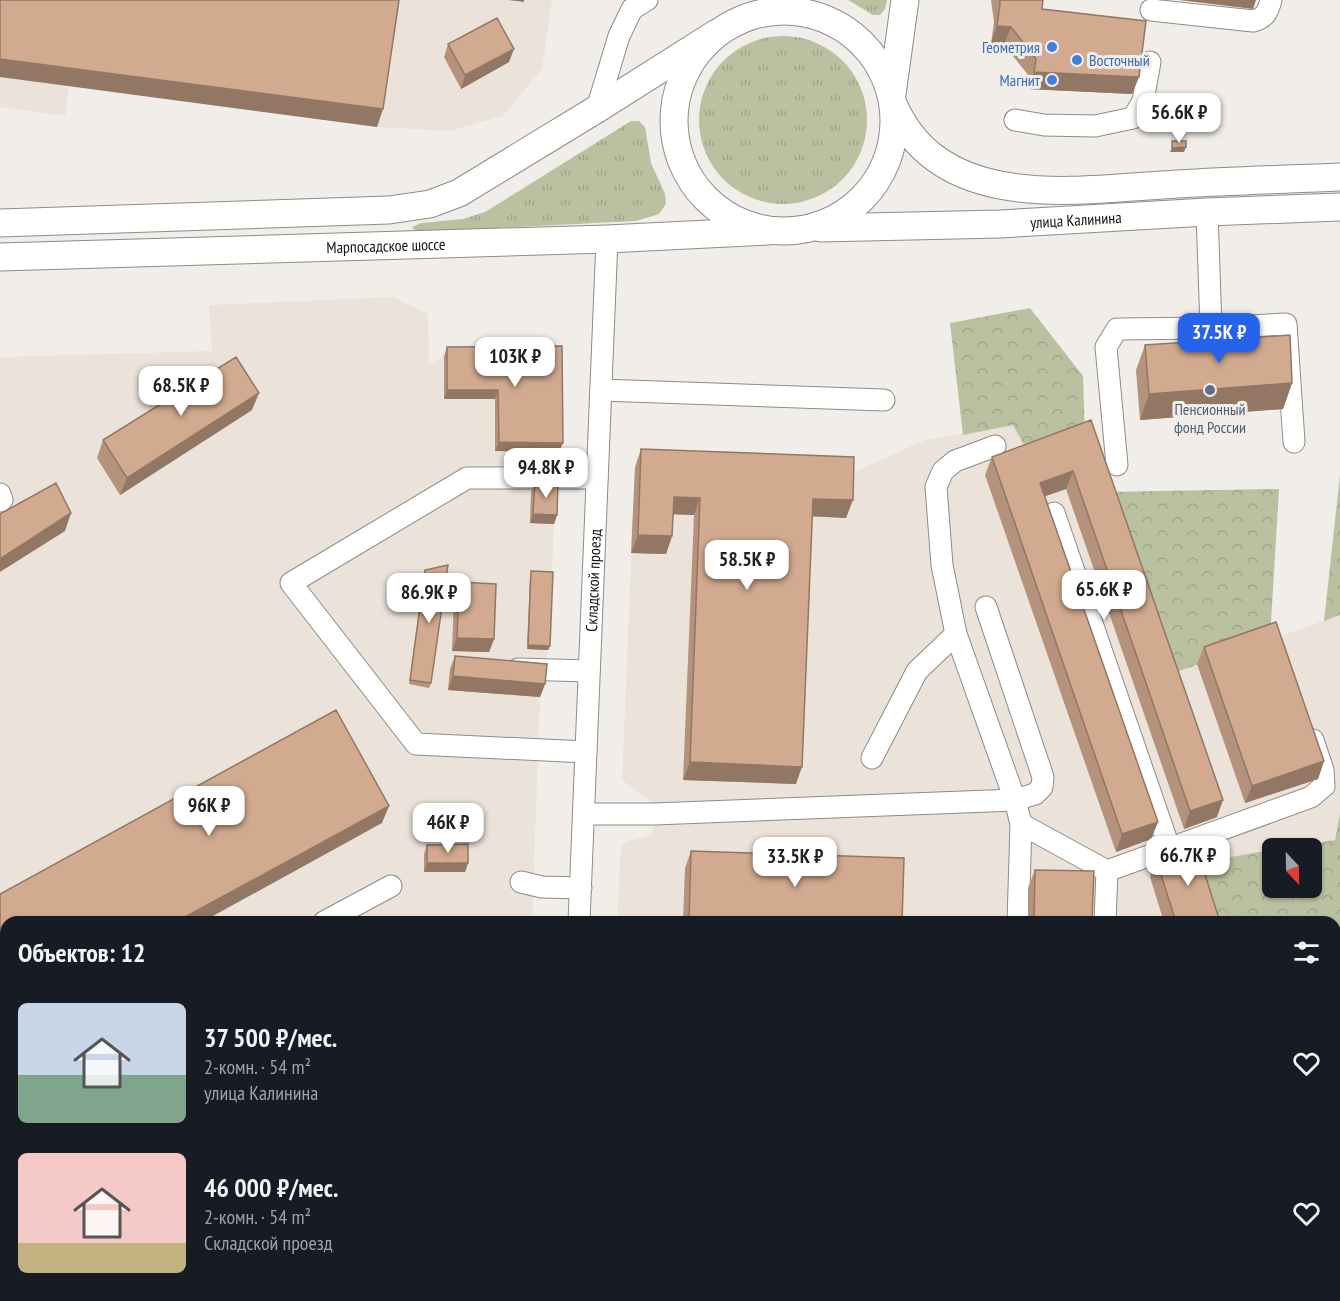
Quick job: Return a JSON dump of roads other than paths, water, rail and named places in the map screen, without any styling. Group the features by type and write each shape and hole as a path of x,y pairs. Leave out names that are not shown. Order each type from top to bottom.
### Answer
{"main road":[{"path":"0,223 389,210 430,204 459,193 772,0"},
{"path":"811,228 846,212 874,186 886,165 894,141 893,101 905,0"},
{"name":"улица Калинина","path":"743,18 774,11 790,11 820,16 835,22 872,52 880,66 901,121 916,142 941,162 988,183 1013,188 1064,190 1340,177"},
{"path":"717,33 696,54 682,79 675,107 677,150 688,177 706,200 728,217 770,231"},
{"name":"улица Калинина","path":"770,231 1000,224 1340,207"},
{"name":"Марпосадское шоссе","path":"0,257 770,231"}],"street":[{"path":"597,109 619,36 632,9 647,0"},
{"path":"1151,10 1253,21 1262,19 1269,11 1271,0"},
{"path":"1016,120 1044,125 1095,126 1133,118 1143,102 1150,62"},
{"path":"1207,212 1211,328"},
{"name":"Складской проезд","path":"579,916 607,238"},
{"path":"1117,465 1106,348 1117,329 1286,324 1294,442"},
{"path":"601,390 884,400"},
{"path":"995,446 955,461 943,471 936,487 942,565 956,634 1016,800 1021,824 1018,916"},
{"path":"586,752 416,744 291,583 467,478 597,478"},
{"path":"0,494 0,501"},
{"path":"1054,513 1169,848"},
{"path":"584,814 654,814 1016,800 1035,794 1042,787 1043,777 986,607"},
{"path":"872,758 917,671 956,634"},
{"path":"495,669 589,671"},
{"path":"1021,824 1107,871 1311,797 1324,786 1323,770 1305,716"},
{"path":"1105,916 1107,871"},
{"path":"521,882 542,887 581,888"},
{"path":"335,916 391,886"}],"place":[{"name":"Геометрия","path":"1052,47"},
{"name":"Восточный","path":"1077,60"},
{"name":"Магнит","path":"1052,80"},
{"name":"Пенсионный фонд России","path":"1210,390"}]}
